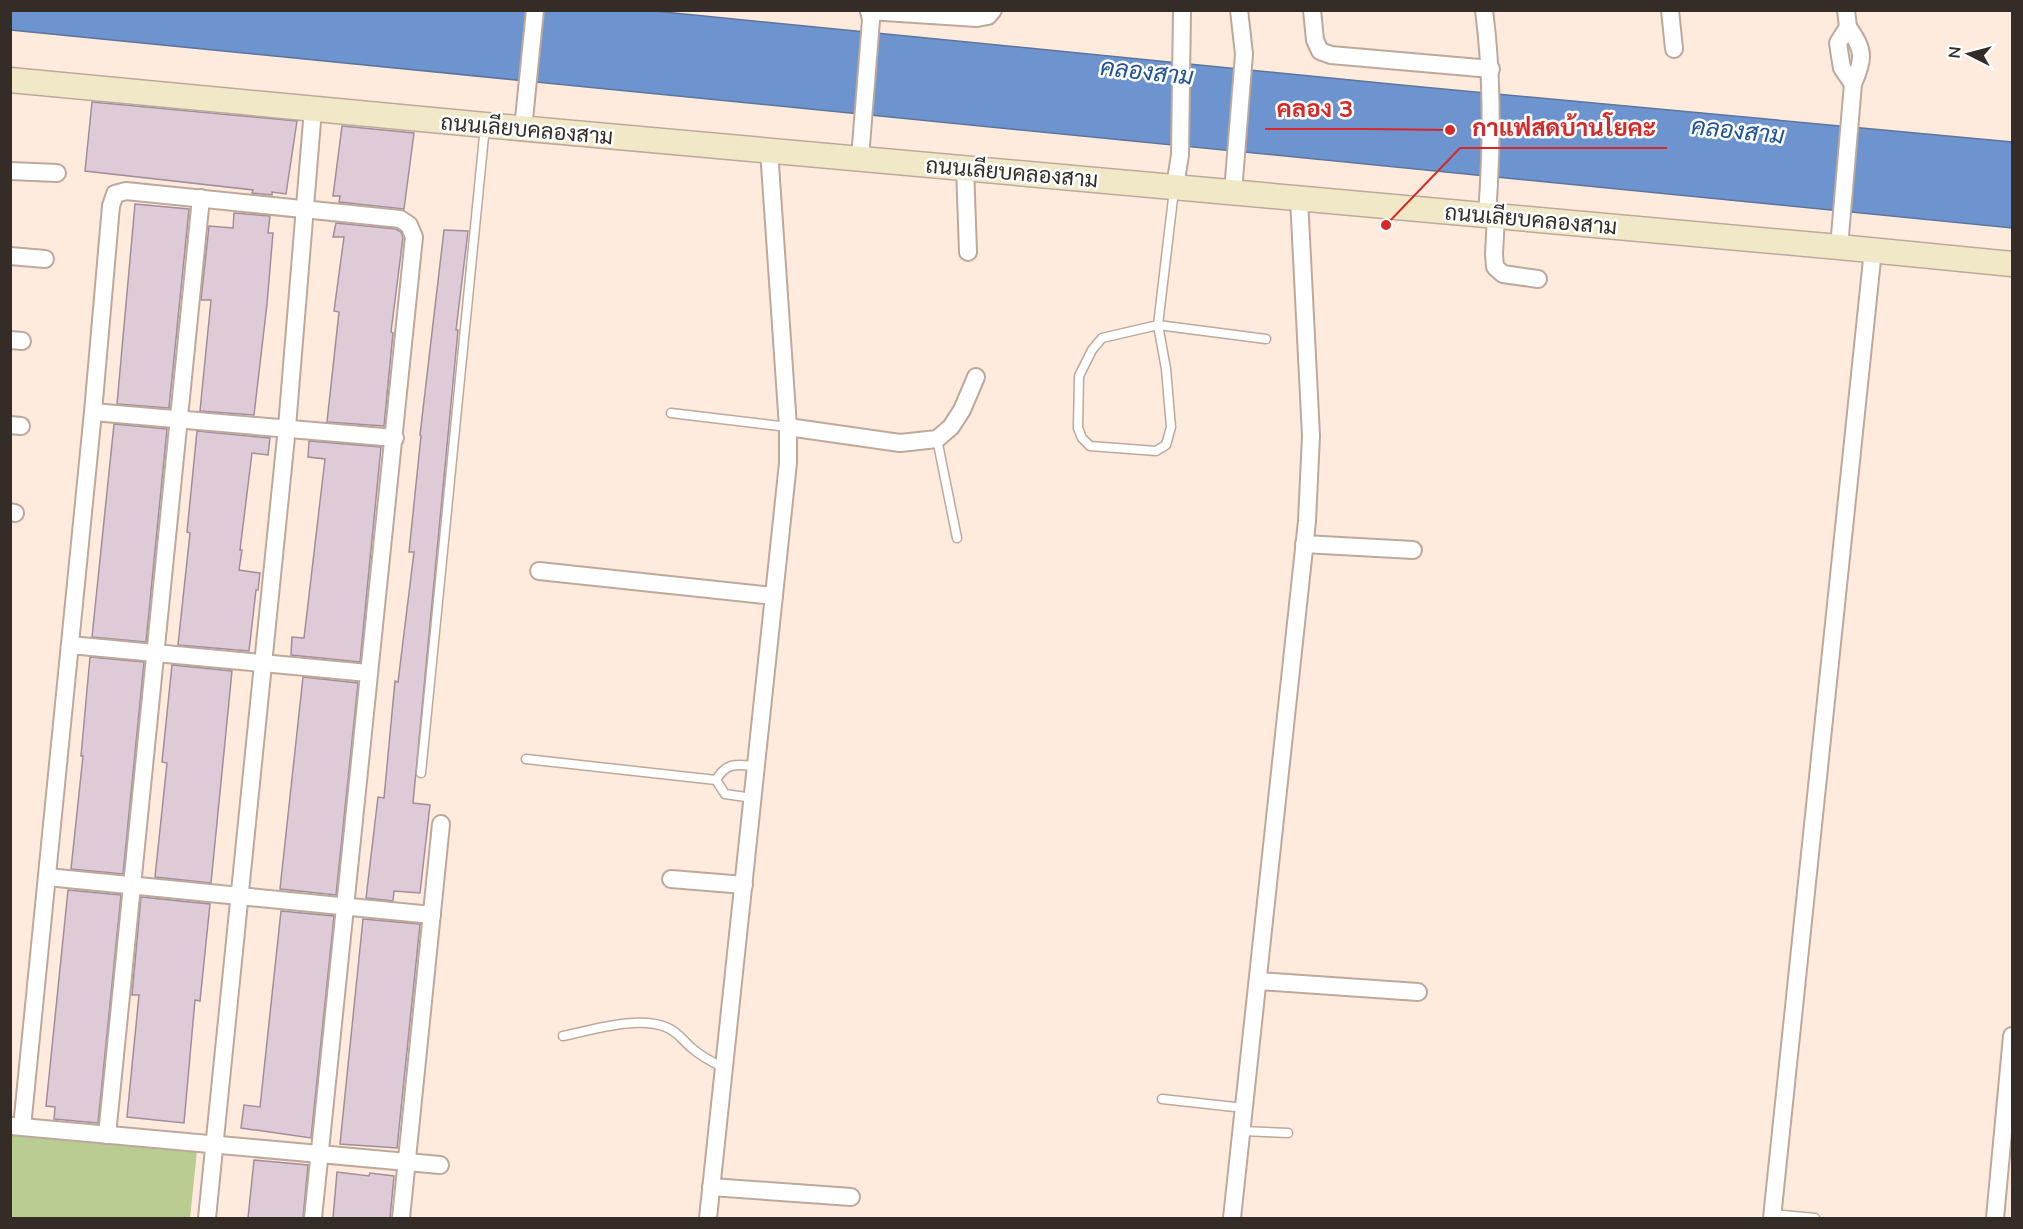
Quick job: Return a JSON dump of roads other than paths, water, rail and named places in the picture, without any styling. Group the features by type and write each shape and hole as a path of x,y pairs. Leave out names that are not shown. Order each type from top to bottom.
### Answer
{"main road":[{"name":"ถนนเลียบคลองสาม","path":"10,80 523,129 1492,215 1840,240 1873,250 2013,264"}],"street":[{"path":"523,129 535,10"},
{"path":"860,158 870,14 977,18 988,16 993,10"},
{"path":"1174,186 1180,155 1182,10"},
{"path":"1233,192 1244,54 1239,10"},
{"path":"1312,10 1315,40 1320,51 1331,55 1491,74"},
{"path":"1484,10 1491,74 1490,180 1495,267 1503,274 1538,279"},
{"path":"1670,10 1674,49"},
{"path":"1840,240 1853,84 1842,69 1838,43 1847,19"},
{"path":"207,1218 287,427 313,109"},
{"path":"708,1218 788,463 788,427 769,150"},
{"path":"965,167 968,252"},
{"path":"10,171 57,174"},
{"path":"313,1218 320,1154 345,907 368,673 414,237 409,225 400,219 126,191 115,194 111,206 47,877 16,1126 106,1135 215,1144 320,1154 440,1165"},
{"path":"106,1135 201,198"},
{"path":"1232,1218 1304,544 1311,436 1299,198"},
{"path":"1772,1216 1873,250"},
{"path":"10,256 45,259"},
{"path":"788,427 900,442 937,439 951,427 962,410 976,377"},
{"path":"93,412 394,438"},
{"path":"1304,544 1413,550"},
{"path":"539,571 774,596"},
{"path":"70,645 368,673"},
{"path":"401,1218 441,824"},
{"path":"47,877 432,915"},
{"path":"671,879 744,885"},
{"path":"1258,981 1418,992"},
{"path":"1995,1218 2013,1036"},
{"path":"711,1187 851,1197"}],"lane":[{"path":"421,773 485,125"},
{"path":"1174,186 1158,325 1166,369 1171,427 1166,445 1156,451 1090,446 1083,438 1078,428 1079,376 1092,350 1102,338 1158,325 1266,339"},
{"path":"671,413 788,427"},
{"path":"937,439 957,538"},
{"path":"526,759 716,780"},
{"path":"716,780 729,766 757,766"},
{"path":"716,780 725,794 753,798"},
{"path":"563,1036 607,1026 655,1024 675,1032 692,1048 725,1069"},
{"path":"1162,1099 1244,1108"},
{"path":"1242,1131 1288,1133"},
{"path":"1772,1216 1815,1218"}],"water":[{"name":"คลองสาม","path":"10,11 654,11 1401,85 2012,142 2012,228 11,30"}],"place":[{"name":"คลอง 3","path":"1450,130"},
{"name":"กาแฟสดบ้านโยคะ","path":"1386,225"}]}
